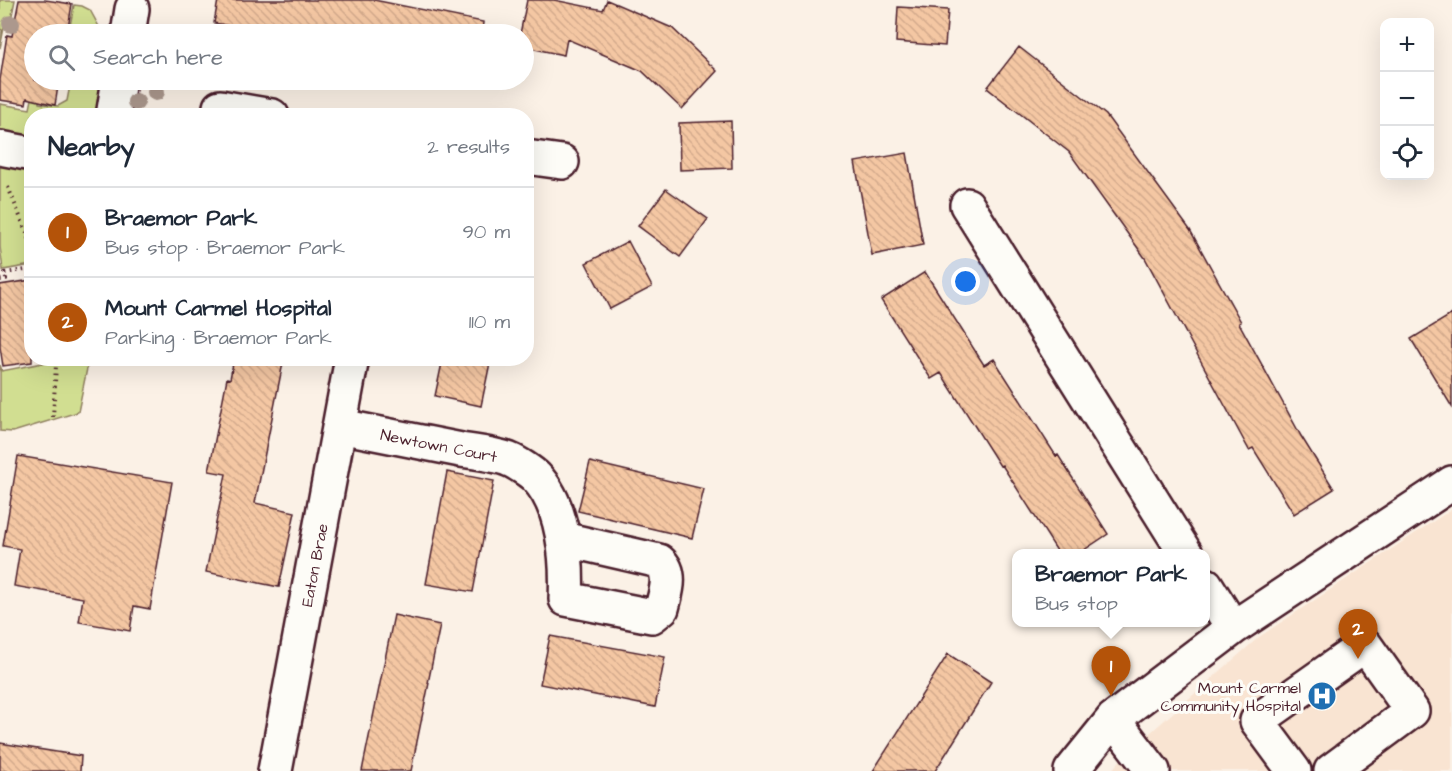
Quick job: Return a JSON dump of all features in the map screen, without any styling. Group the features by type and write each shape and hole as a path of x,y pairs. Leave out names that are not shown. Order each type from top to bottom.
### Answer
{"street":[{"path":"114,108 117,90"},
{"path":"220,107 226,108"},
{"path":"0,148 24,152"},
{"path":"534,158 562,162"},
{"path":"967,205 1183,549"},
{"name":"Eaton Brae","path":"275,771 351,366"},
{"name":"Newtown Court","path":"340,426 509,459 536,477 550,497 561,526 563,539"},
{"path":"1071,771 1113,719 1233,628 1452,483"},
{"path":"1210,591 1233,628"},
{"path":"1294,771 1257,721 1365,645 1412,711 1330,771"},
{"path":"1113,719 1153,771"}],"path":[{"path":"8,187 24,226"},
{"path":"0,280 6,279 5,273 24,270"},
{"path":"53,417 56,366"}],"shaded area":[{"name":"Mount Carmel Community Hospital","path":"1452,509 1452,771 1111,771 1126,754 1259,637"}],"green space":[{"path":"0,0 15,0 11,20 24,23 22,32 4,28 0,48 2,30 0,29"},
{"path":"74,5 90,10 98,24 70,24"},
{"path":"69,90 104,90 100,108 30,108 32,99 39,100 39,103 58,106 67,101"},
{"path":"0,104 24,108 24,140 0,135"},
{"path":"0,159 24,164 24,266 3,270 0,247"},
{"path":"0,365 2,371 27,366 88,366 78,412 13,432 0,431"}],"building":[{"path":"19,0 45,0 72,4 69,24 24,24 24,90 57,90 55,105 27,98 26,104 0,100 0,80 7,35 12,36"},
{"path":"218,0 374,0 483,22 483,24 214,23"},
{"path":"527,0 554,0 603,10 607,0 672,28 717,71 682,109 642,71 567,39 564,55 534,49 534,24 522,24"},
{"path":"898,7 948,10 945,46 896,42"},
{"path":"1019,47 1106,115 1190,230 1301,436 1334,489 1294,514 1253,448 1249,450 1145,258 1069,152 987,88"},
{"path":"731,121 732,168 680,170 679,123"},
{"path":"907,153 923,245 872,255 855,162"},
{"path":"666,189 708,219 680,257 638,226"},
{"path":"628,241 652,287 610,309 586,263"},
{"path":"925,272 984,365 994,359 1108,534 1086,549 1056,549 941,373 931,379 881,300"},
{"path":"24,281 24,363 3,366 0,347 0,285"},
{"path":"1452,314 1452,407 1411,339"},
{"path":"232,366 282,366 255,503 295,512 279,587 206,572 226,474 209,471 227,378 230,379"},
{"path":"441,366 489,366 481,406 435,396"},
{"path":"18,456 172,482 150,609 134,606 130,631 79,622 83,598 14,586 20,549 3,546"},
{"path":"590,462 704,489 692,538 578,511"},
{"path":"447,472 494,481 473,592 426,584"},
{"path":"394,615 440,625 411,771 362,771"},
{"path":"550,636 665,657 655,707 540,684"},
{"path":"948,654 991,682 935,771 873,771"},
{"path":"0,743 81,756 80,771 0,771"}],"place":[{"name":"Mount Carmel Hospital","path":"1358,659"},
{"name":"Braemor Park","path":"1111,696"},
{"name":"Mount Carmel Community Hospital","path":"1322,696"}]}
